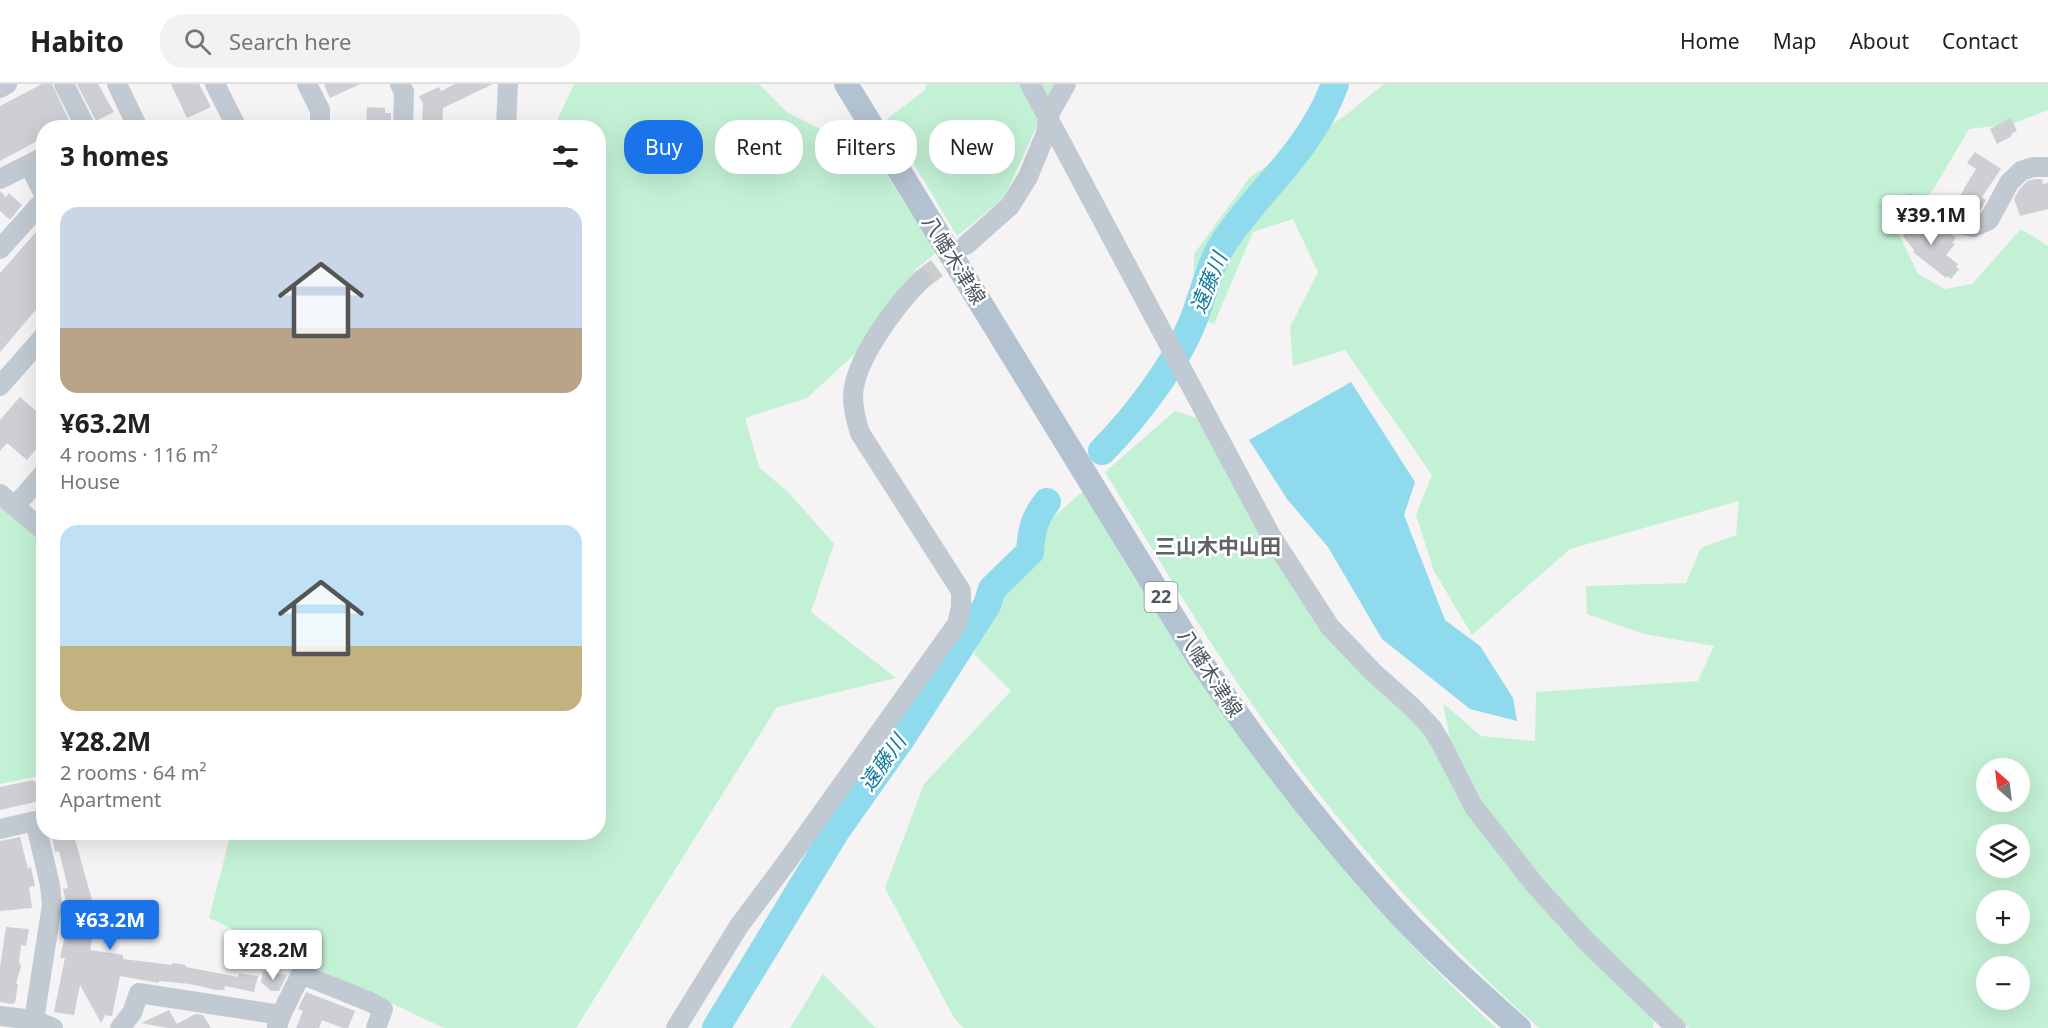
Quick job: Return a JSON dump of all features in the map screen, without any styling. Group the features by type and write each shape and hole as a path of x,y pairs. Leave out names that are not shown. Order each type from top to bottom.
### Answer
{"main road":[{"name":"八幡木津線","path":"840,84 866,118"},
{"name":"八幡木津線","path":"846,84 1199,659 1250,733 1292,790 1382,896 1462,977 1519,1028"}],"street":[{"path":"0,88 8,84"},
{"path":"64,84 82,120"},
{"path":"117,84 134,120"},
{"path":"215,84 233,120"},
{"path":"307,84 320,110 320,120"},
{"path":"506,120 508,84"},
{"path":"1030,84 1271,536 1330,627 1366,666 1432,728 1474,807 1535,885 1587,942 1676,1028"},
{"path":"966,245 1010,206 1028,177 1046,133 1048,116 1065,84"},
{"path":"404,120 408,87"},
{"path":"0,179 36,161"},
{"path":"1910,204 1927,214 1974,227 1989,220 2009,183 2021,171 2033,167 2048,167"},
{"path":"0,249 36,209"},
{"path":"676,1028 739,926 957,624 961,607 961,591 860,433 854,416 853,394 858,370 905,296 921,280"},
{"path":"0,386 36,345"},
{"path":"36,479 7,500 36,524"},
{"path":"0,829 35,821 36,825"},
{"path":"34,1020 51,918 51,885 40,840"},
{"path":"120,1028 132,1013 140,993 279,1021 301,974 383,1009 376,1028"},
{"path":"0,1016 34,1020 53,1028"}],"green space":[{"path":"574,84 759,84 787,112 803,120 715,120 715,174 803,174 803,120 815,126 815,174 886,174 936,253 915,270 857,352 807,398 745,418 759,467 789,493 834,544 811,612 896,678 777,707 576,1028 444,1028 209,918 229,840 606,840 606,120 557,120"},
{"path":"927,84 1056,84 1015,174 1015,120 929,120 929,174 1015,174 1004,198 957,236 917,169 917,120 887,119 925,90"},
{"path":"1384,84 2048,84 2048,110 2012,124 1969,129 1933,190 1895,226 1918,274 1945,289 1972,284 2021,229 2048,246 2048,1028 1689,1028 1628,972 1541,880 1493,820 1450,739 1443,703 1481,736 1535,741 1536,692 1698,681 1714,646 1644,634 1587,614 1586,586 1686,583 1701,548 1736,535 1739,501 1570,549 1472,635 1434,571 1416,515 1432,475 1345,350 1293,366 1290,327 1318,272 1293,219 1253,232 1214,324 1193,317 1194,254 1250,177 1346,115"},
{"path":"1175,411 1200,419 1264,540 1416,722 1651,1017 1654,1023 1653,1028 1539,1028 1489,982 1416,907 1360,844 1308,780 1219,655 1105,472"},
{"path":"1083,491 1259,764 1372,902 1432,966 1496,1028 963,1028 953,1016 885,888 924,784 1011,691 974,654 1009,556"},
{"path":"4,503 36,533 36,777 0,784 0,508"},
{"path":"823,974 876,1028 790,1028"}],"water":[{"path":"1351,382 1415,482 1404,515 1445,620 1480,646 1513,698 1517,721 1470,709 1382,639 1328,547 1287,499 1249,440"}],"building":[{"path":"42,84 52,84 69,120 36,120 36,142 0,161 0,106"},
{"path":"77,84 98,84 114,112 95,120"},
{"path":"171,84 199,84 211,107 187,118"},
{"path":"324,84 360,84 330,98"},
{"path":"455,84 493,84 443,108 442,120 422,120 423,104 419,96 439,87 441,91"},
{"path":"367,107 385,108 385,113 391,113 391,120 366,120"},
{"path":"2011,118 2017,131 1997,144 1990,129"},
{"path":"1975,152 2001,169 1982,197 1986,200 1980,211 1973,208 1970,213 1954,209 1976,169 1967,163"},
{"path":"2042,179 2043,184 2048,183 2048,209 2020,216 2014,199 2027,181"},
{"path":"0,191 6,197 9,193 22,205 10,220 0,211"},
{"path":"1907,216 1918,226 1920,224 1948,232 1956,238 1952,243 1955,244 1946,255 1958,264 1956,267 1959,269 1951,279 1948,276 1946,278 1913,252 1898,222"},
{"path":"36,232 36,309 0,352 0,273"},
{"path":"20,397 36,411 36,449 27,460 7,443 0,451 0,420"},
{"path":"33,780 36,782 36,802 0,810 0,787"},
{"path":"20,837 35,886 29,887 32,908 0,911 0,841"},
{"path":"53,840 75,840 95,911 90,933 93,934 90,950 123,955 123,959 172,965 173,963 238,977 239,973 258,976 254,992 225,986 224,990 216,990 190,984 159,981 159,983 120,976 112,1016 105,1015 101,1023 80,985 74,1015 54,1012 65,958 60,958 69,916 63,889 68,888 59,851 55,852"},
{"path":"6,927 29,929 26,946 21,945 19,963 21,966 16,984 18,984 15,1003 11,1004 0,1002 0,968"},
{"path":"263,971 287,975 279,991 271,991 261,982"},
{"path":"306,992 355,1011 348,1028 322,1020 319,1028 296,1028 303,1011 298,1009"},
{"path":"169,1010 177,1024 195,1014 203,1015 211,1028 167,1028 141,1023"}],"waterway":[{"name":"遠藤川","path":"1102,451 1141,407 1176,355 1186,338 1211,268 1222,245 1303,144 1321,115 1335,84"},
{"name":"遠藤川","path":"716,1028 836,831 903,736 987,605 992,589 1030,552 1034,526 1047,502"}],"tunnel":[{"path":"921,280 962,249"}],"district":[{"name":"三山木中山田","path":"1218,547"}]}
